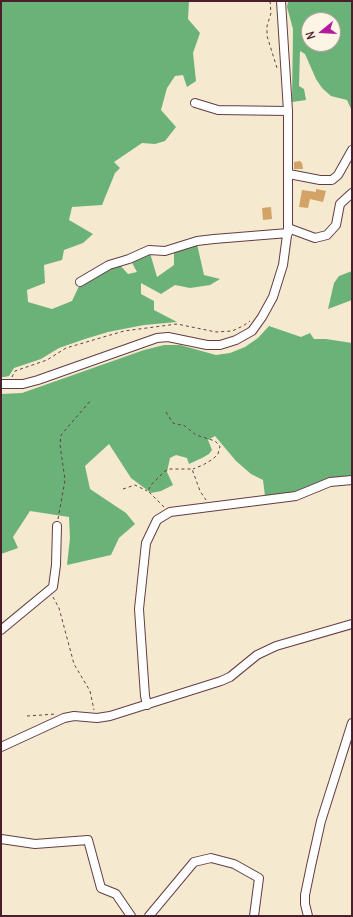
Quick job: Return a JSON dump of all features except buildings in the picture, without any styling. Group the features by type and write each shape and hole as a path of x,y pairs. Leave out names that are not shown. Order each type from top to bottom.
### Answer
{"street":[{"path":"1,384 23,384 38,380 157,338 175,338 220,345 236,340 252,331 268,310 283,265 288,230 288,111 281,1"},
{"path":"195,103 218,110 288,111"},
{"path":"289,174 320,180 332,180 338,175 352,150"},
{"path":"80,282 109,265 129,259 149,250 166,251 197,241 288,230 315,238 327,234 336,225 340,204 352,193"},
{"path":"147,705 145,696 139,609 143,560 146,543 153,525 162,516 167,514 208,506 296,496 330,482 352,480"},
{"path":"1,630 53,587 56,564 57,526"},
{"path":"1,747 64,718 74,716 97,718 147,705 230,677 258,655 276,646 352,624"},
{"path":"308,916 305,904 305,895 321,821 352,723"},
{"path":"1,839 35,844 88,840 101,888 116,894 131,916"},
{"path":"149,916 194,862 211,858 234,864 258,878 254,916"}],"path":[{"path":"270,1 271,13 267,26 267,36 279,74 286,81"},
{"path":"57,526 65,480 60,445 61,435 91,400"},
{"path":"148,491 151,485 166,471 192,469 204,465 218,454 220,446 215,441 196,435 185,426 173,423 166,412"},
{"path":"192,469 200,491 205,497 208,506"},
{"path":"123,489 135,485 148,491 152,497 163,505 167,514"},
{"path":"50,590 59,608 74,664 90,691 97,718"},
{"path":"27,716 54,713 64,718"}],"green space":[{"path":"1,1 189,1 188,19 200,33 193,53 196,81 187,87 183,75 175,76 167,88 161,110 176,127 165,141 155,144 142,143 114,162 120,168 115,173 102,205 72,207 69,220 93,234 83,243 64,250 62,260 44,265 45,283 27,290 28,302 52,309 72,301 80,284 119,264 128,274 137,272 131,261 150,253 157,277 174,265 174,251 197,244 204,275 220,279 210,285 190,288 175,285 161,294 141,283 141,294 154,301 154,310 177,322 144,325 108,332 85,339 59,348 41,359 14,368 9,376 4,377 1,377"},
{"path":"288,1 352,1 352,111 347,100 331,96 322,88 316,79 305,54 302,52 341,52 341,12 301,12 299,86 304,89 306,100 292,102 293,29 287,7"},
{"path":"352,271 352,300 328,309 334,283 339,276"},
{"path":"269,326 301,337 310,333 314,339 326,339 352,343 352,475 334,478 287,494 265,496 263,480 251,474 236,461 215,436 208,440 212,450 209,454 202,458 189,464 187,458 176,455 170,458 167,472 173,485 161,491 151,493 131,478 109,444 85,466 90,489 126,513 135,524 119,538 111,555 67,565 70,538 69,517 30,511 13,537 18,548 1,554 1,394 22,393 144,350 164,345 180,345 216,355 230,353 245,347 258,338"}]}
